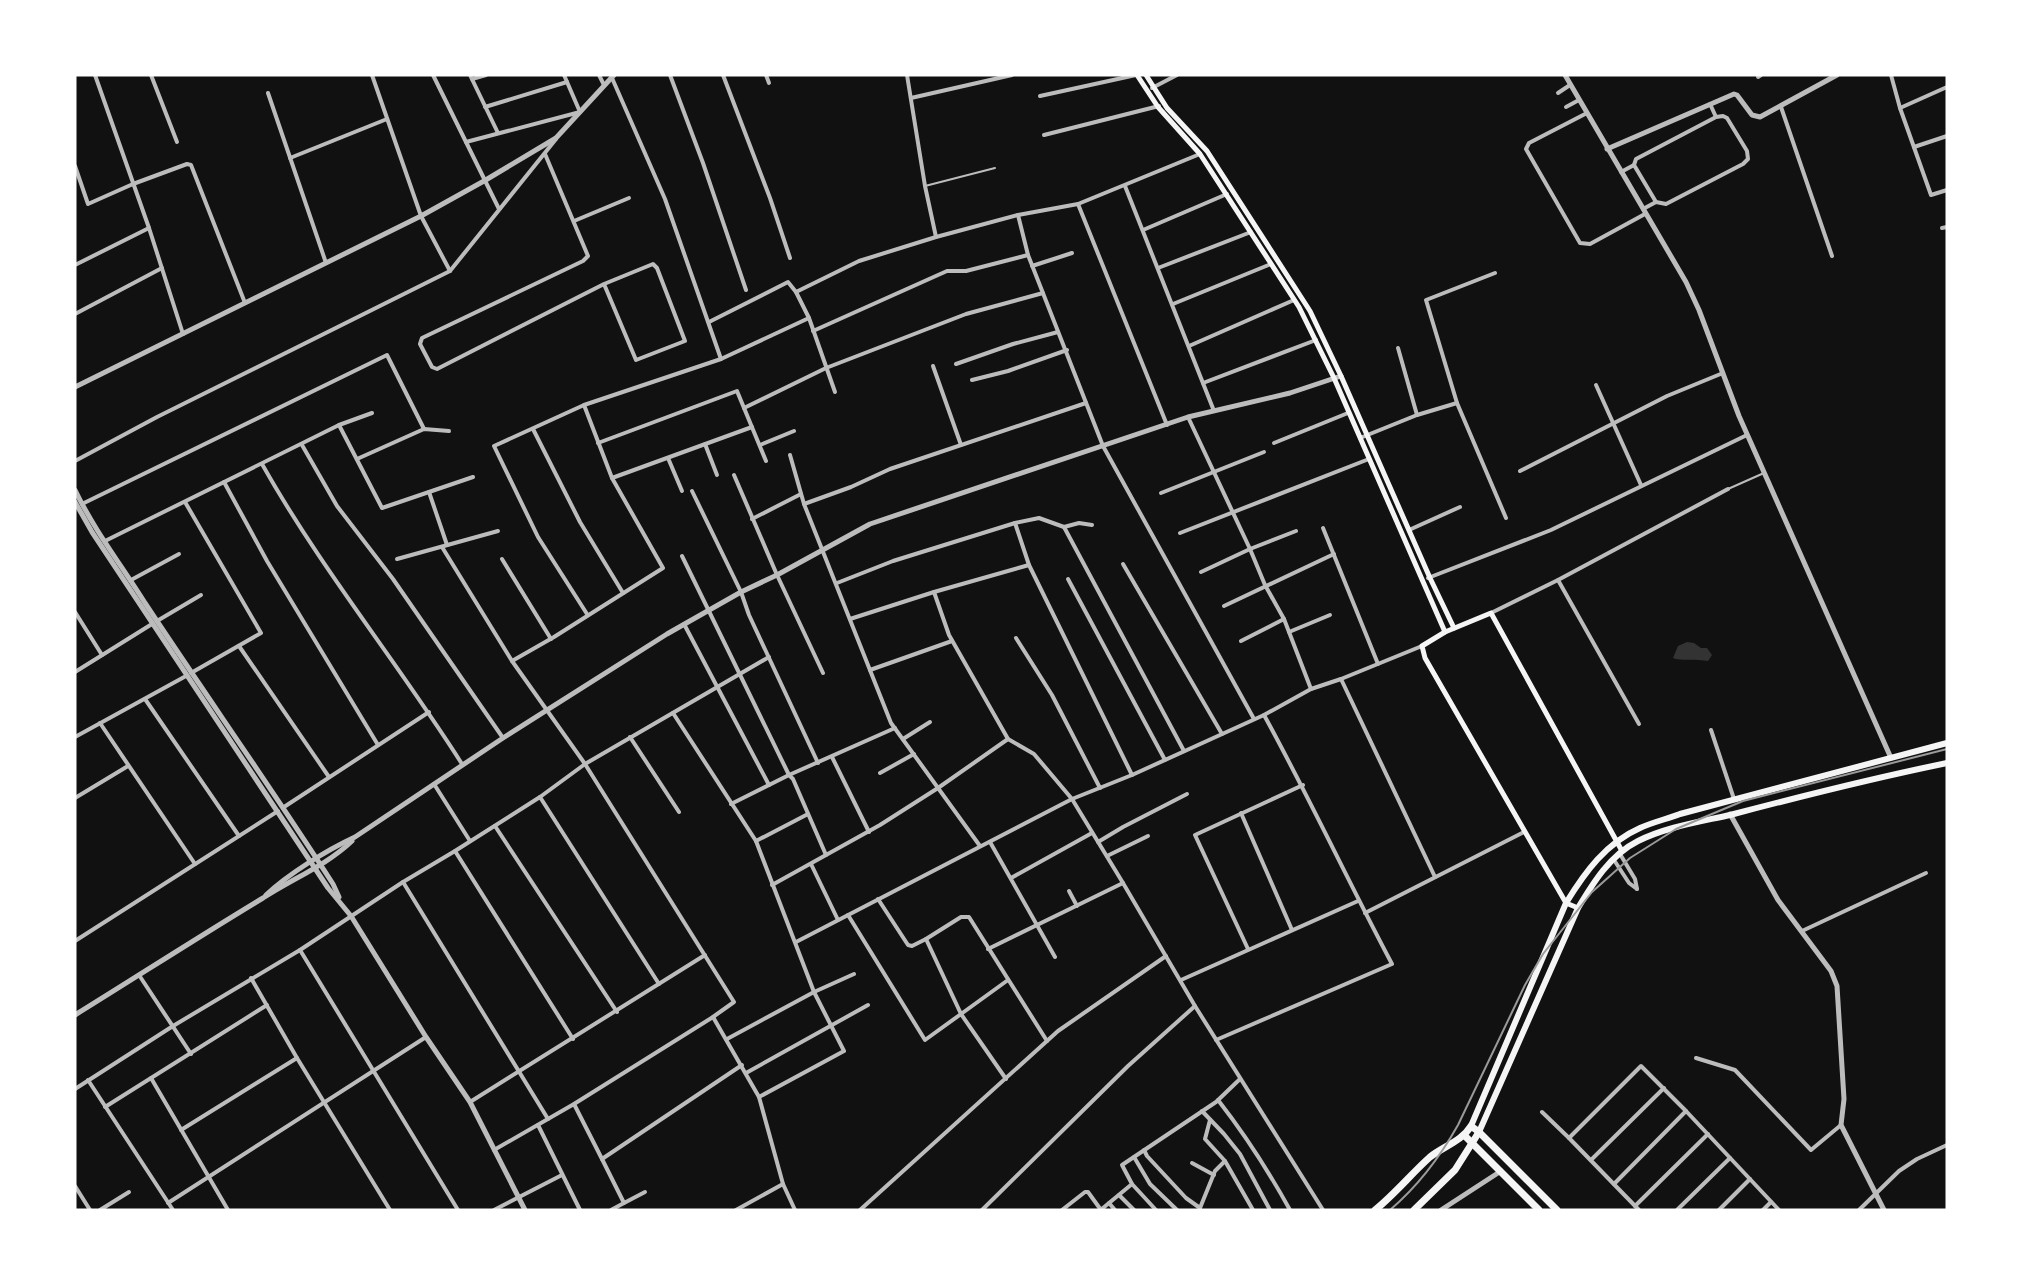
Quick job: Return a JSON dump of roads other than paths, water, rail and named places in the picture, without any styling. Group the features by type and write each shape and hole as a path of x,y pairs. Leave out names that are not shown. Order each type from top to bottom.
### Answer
{"highway":[{"path":"1375,1210 1430,1157 1465,1136 1471,1126 1557,1210"},
{"path":"1414,1210 1455,1170 1479,1132"},
{"path":"1465,1136 1539,1210"}],"main road":[{"path":"1136,75 1158,107 1200,154 1294,300 1334,378 1446,632"},
{"path":"1146,75 1164,103 1207,151 1310,311 1454,628"},
{"path":"1578,908 1566,903 1425,658 1422,646 1454,628 1491,613 1621,853"},
{"path":"1471,1126 1566,903 1583,874 1599,856 1642,827 1734,799 1947,743"},
{"path":"1479,1132 1578,908 1593,884 1621,853 1638,841 1664,831 1947,763"}],"street":[{"path":"95,75 149,228 183,334"},
{"path":"151,75 177,142"},
{"path":"372,75 421,216 450,271"},
{"path":"433,75 499,209"},
{"path":"486,75 471,77 498,133"},
{"path":"564,75 580,112"},
{"path":"600,75 604,86"},
{"path":"670,75 746,290"},
{"path":"723,75 770,198 790,258"},
{"path":"766,75 770,83"},
{"path":"907,75 925,186 936,237"},
{"path":"910,98 1012,75"},
{"path":"1040,96 1136,75"},
{"path":"1146,91 1177,75"},
{"path":"1565,75 1686,282 1747,435 1891,758"},
{"path":"1824,75 1826,82"},
{"path":"1607,149 1734,94 1737,94 1752,115 1760,117 1837,75"},
{"path":"1891,75 1900,108 1931,195 1947,190"},
{"path":"75,461 157,417 450,271 556,138 613,77 665,199 721,359"},
{"path":"485,107 567,82"},
{"path":"1558,93 1570,85"},
{"path":"1900,108 1947,87"},
{"path":"268,93 326,263"},
{"path":"1566,107 1579,100"},
{"path":"1044,135 1158,107 1164,103"},
{"path":"1710,104 1716,117"},
{"path":"1782,107 1832,255"},
{"path":"466,142 580,112"},
{"path":"1587,113 1529,144 1526,149 1580,243 1590,244 1644,212 1656,201"},
{"path":"1620,172 1634,165 1636,159 1644,154 1716,117 1723,116 1727,118 1747,151 1748,159 1743,164 1666,204 1656,201 1634,165"},
{"path":"290,158 387,119"},
{"path":"1914,147 1947,136"},
{"path":"75,387 421,216 556,138"},
{"path":"545,154 588,254 586,258 422,338 420,344 435,370 604,285 650,265 655,265 685,341 636,360 604,285"},
{"path":"796,292 859,261 1018,215 1078,204 1200,154"},
{"path":"75,166 88,204 133,183 187,164 191,165 245,303"},
{"path":"1125,186 1214,411"},
{"path":"1143,230 1227,194"},
{"path":"574,221 629,198"},
{"path":"1078,204 1167,425"},
{"path":"1018,215 1032,266 1103,446 1254,719"},
{"path":"75,265 149,228"},
{"path":"1158,268 1251,232"},
{"path":"1032,266 1072,253"},
{"path":"813,331 947,272 966,271 1028,255"},
{"path":"1173,304 1271,264"},
{"path":"75,314 162,268"},
{"path":"1495,273 1426,300 1457,403 1506,519"},
{"path":"709,322 788,282 796,292 808,318 835,392"},
{"path":"744,408 826,368 966,314 1043,293"},
{"path":"1189,346 1294,300"},
{"path":"588,614 538,537 494,446 584,405 721,359 808,318"},
{"path":"956,364 1013,344 1058,332"},
{"path":"1203,383 1316,340"},
{"path":"1398,348 1417,415"},
{"path":"972,380 1008,371 1067,350"},
{"path":"82,504 387,355 424,429"},
{"path":"933,366 961,445"},
{"path":"1520,471 1667,396 1723,373"},
{"path":"75,1015 316,863 343,849 355,837 462,764 684,624 870,524 1188,417 1290,393 1341,375"},
{"path":"1596,385 1641,485"},
{"path":"598,443 737,391 766,461"},
{"path":"804,504 851,488 890,469 1086,403"},
{"path":"1360,438 1417,415 1457,403"},
{"path":"512,661 663,568 612,478 584,405"},
{"path":"105,541 339,426 372,413"},
{"path":"1274,443 1348,413"},
{"path":"1188,417 1265,585 1284,619 1311,689"},
{"path":"339,426 382,508 473,477"},
{"path":"612,478 752,427"},
{"path":"357,459 424,429 449,431"},
{"path":"533,429 580,522 623,593"},
{"path":"760,445 794,431"},
{"path":"1423,580 1551,530 1747,435"},
{"path":"705,444 717,475"},
{"path":"302,445 337,506 393,579 503,738"},
{"path":"1161,493 1264,452"},
{"path":"790,455 794,476 804,504 891,723 980,846"},
{"path":"668,458 682,491"},
{"path":"1180,533 1369,459"},
{"path":"262,464 288,510 429,712 462,764"},
{"path":"734,475 823,673"},
{"path":"224,482 267,561 378,745"},
{"path":"1491,613 1728,489"},
{"path":"75,490 155,623"},
{"path":"692,491 741,592 749,615 818,763"},
{"path":"429,492 447,545"},
{"path":"752,519 801,494"},
{"path":"75,502 92,532 316,863 333,884 341,902 470,1102 525,1210"},
{"path":"75,737 261,633 185,502"},
{"path":"1409,530 1460,507"},
{"path":"837,583 894,561 1015,523 1039,518 1064,527 1079,523 1092,525"},
{"path":"1015,523 1029,565 1132,775"},
{"path":"1064,527 1184,751"},
{"path":"1323,528 1378,664"},
{"path":"397,559 498,531"},
{"path":"1201,572 1296,531"},
{"path":"442,547 512,661 585,764 734,1002 574,1104 494,1150"},
{"path":"131,580 179,554"},
{"path":"1224,606 1334,554"},
{"path":"682,556 738,673 793,779 826,855"},
{"path":"502,559 551,639"},
{"path":"1123,564 1222,734"},
{"path":"850,619 1029,565"},
{"path":"1068,579 1165,760"},
{"path":"1557,580 1639,724"},
{"path":"934,592 952,641 1008,739 1034,754 1072,799 1195,1006 1323,1210"},
{"path":"75,672 201,595"},
{"path":"75,612 102,655"},
{"path":"1289,632 1330,615"},
{"path":"1242,641 1284,619"},
{"path":"684,624 769,785"},
{"path":"1016,638 1052,695 1100,788"},
{"path":"870,670 952,641"},
{"path":"239,646 328,777"},
{"path":"796,942 1072,799 1132,775 1222,734 1311,689 1422,646"},
{"path":"75,1089 470,842 540,797 585,764 769,657"},
{"path":"1341,679 1435,877"},
{"path":"145,699 239,836"},
{"path":"75,941 429,712"},
{"path":"673,713 756,841 814,992 844,1051 759,1097"},
{"path":"1216,1040 1392,964 1358,901 1303,785 1264,714"},
{"path":"903,739 930,722"},
{"path":"100,723 195,864"},
{"path":"731,804 789,775 895,728"},
{"path":"1711,730 1734,799"},
{"path":"630,737 679,812"},
{"path":"772,885 869,832 1008,739"},
{"path":"879,773 914,753"},
{"path":"832,757 869,832"},
{"path":"75,798 128,766"},
{"path":"434,784 470,842"},
{"path":"1248,949 1195,835 1303,785"},
{"path":"1098,842 1187,794"},
{"path":"540,797 659,984"},
{"path":"1241,813 1292,930"},
{"path":"756,841 808,814"},
{"path":"1730,814 1778,900 1831,970 1838,986 1845,1099 1841,1125 1884,1210"},
{"path":"495,826 617,1012"},
{"path":"1365,913 1524,832"},
{"path":"1011,878 1092,833"},
{"path":"1107,856 1148,836"},
{"path":"990,842 1055,957"},
{"path":"455,851 573,1039"},
{"path":"1614,860 1629,883 1637,888 1635,879 1621,853"},
{"path":"811,864 838,920"},
{"path":"1802,931 1926,873"},
{"path":"403,882 548,1119"},
{"path":"988,949 1123,883"},
{"path":"1069,891 1077,906"},
{"path":"878,899 908,945 912,946 960,917 966,916 971,920 1047,1041"},
{"path":"1181,980 1358,901"},
{"path":"848,915 925,1040 1008,980"},
{"path":"926,939 961,1014 1006,1078"},
{"path":"300,950 373,1072 442,1180 458,1210"},
{"path":"470,1102 705,955"},
{"path":"860,1210 1058,1031 1166,956"},
{"path":"727,1039 814,992 854,974"},
{"path":"139,975 191,1054"},
{"path":"251,978 390,1210"},
{"path":"105,1107 267,1005"},
{"path":"746,1073 868,1005"},
{"path":"982,1210 1128,1066 1195,1006"},
{"path":"713,1017 759,1097 783,1184 795,1210"},
{"path":"168,1203 426,1037"},
{"path":"181,1130 297,1058"},
{"path":"1696,1058 1735,1070 1811,1149 1841,1125"},
{"path":"602,1159 742,1065"},
{"path":"1569,1138 1641,1066 1779,1210"},
{"path":"151,1078 228,1210"},
{"path":"1156,1210 1132,1185 1122,1165 1218,1100 1240,1079"},
{"path":"87,1080 173,1210"},
{"path":"1591,1160 1664,1088"},
{"path":"1218,1100 1269,1170 1290,1210"},
{"path":"574,1104 624,1203"},
{"path":"1202,1111 1240,1154 1270,1210"},
{"path":"1614,1184 1686,1111"},
{"path":"1542,1112 1637,1208 1708,1134"},
{"path":"1210,1120 1205,1138 1225,1161 1252,1210"},
{"path":"538,1125 580,1210"},
{"path":"1859,1210 1899,1171 1917,1159 1947,1145"},
{"path":"1144,1150 1186,1198 1200,1209 1214,1175 1225,1161"},
{"path":"1134,1157 1150,1184 1177,1210"},
{"path":"1677,1210 1730,1158"},
{"path":"1192,1163 1214,1175"},
{"path":"1441,1210 1501,1171"},
{"path":"494,1210 562,1175"},
{"path":"1719,1210 1750,1179"},
{"path":"736,1210 783,1184"},
{"path":"75,1185 90,1210"},
{"path":"1062,1210 1088,1192 1101,1210 1132,1185"},
{"path":"100,1210 129,1192"},
{"path":"611,1210 645,1192"},
{"path":"1119,1195 1134,1210"},
{"path":"1762,1210 1771,1202"},
{"path":"1109,1203 1115,1210"}],"lane":[{"path":"925,186 995,168"},
{"path":"1728,489 1764,472"}],"railway":[{"path":"1390,1210 1419,1181 1451,1137 1525,985 1543,954 1592,892 1630,858 1676,829 1743,801 1947,749"}]}
